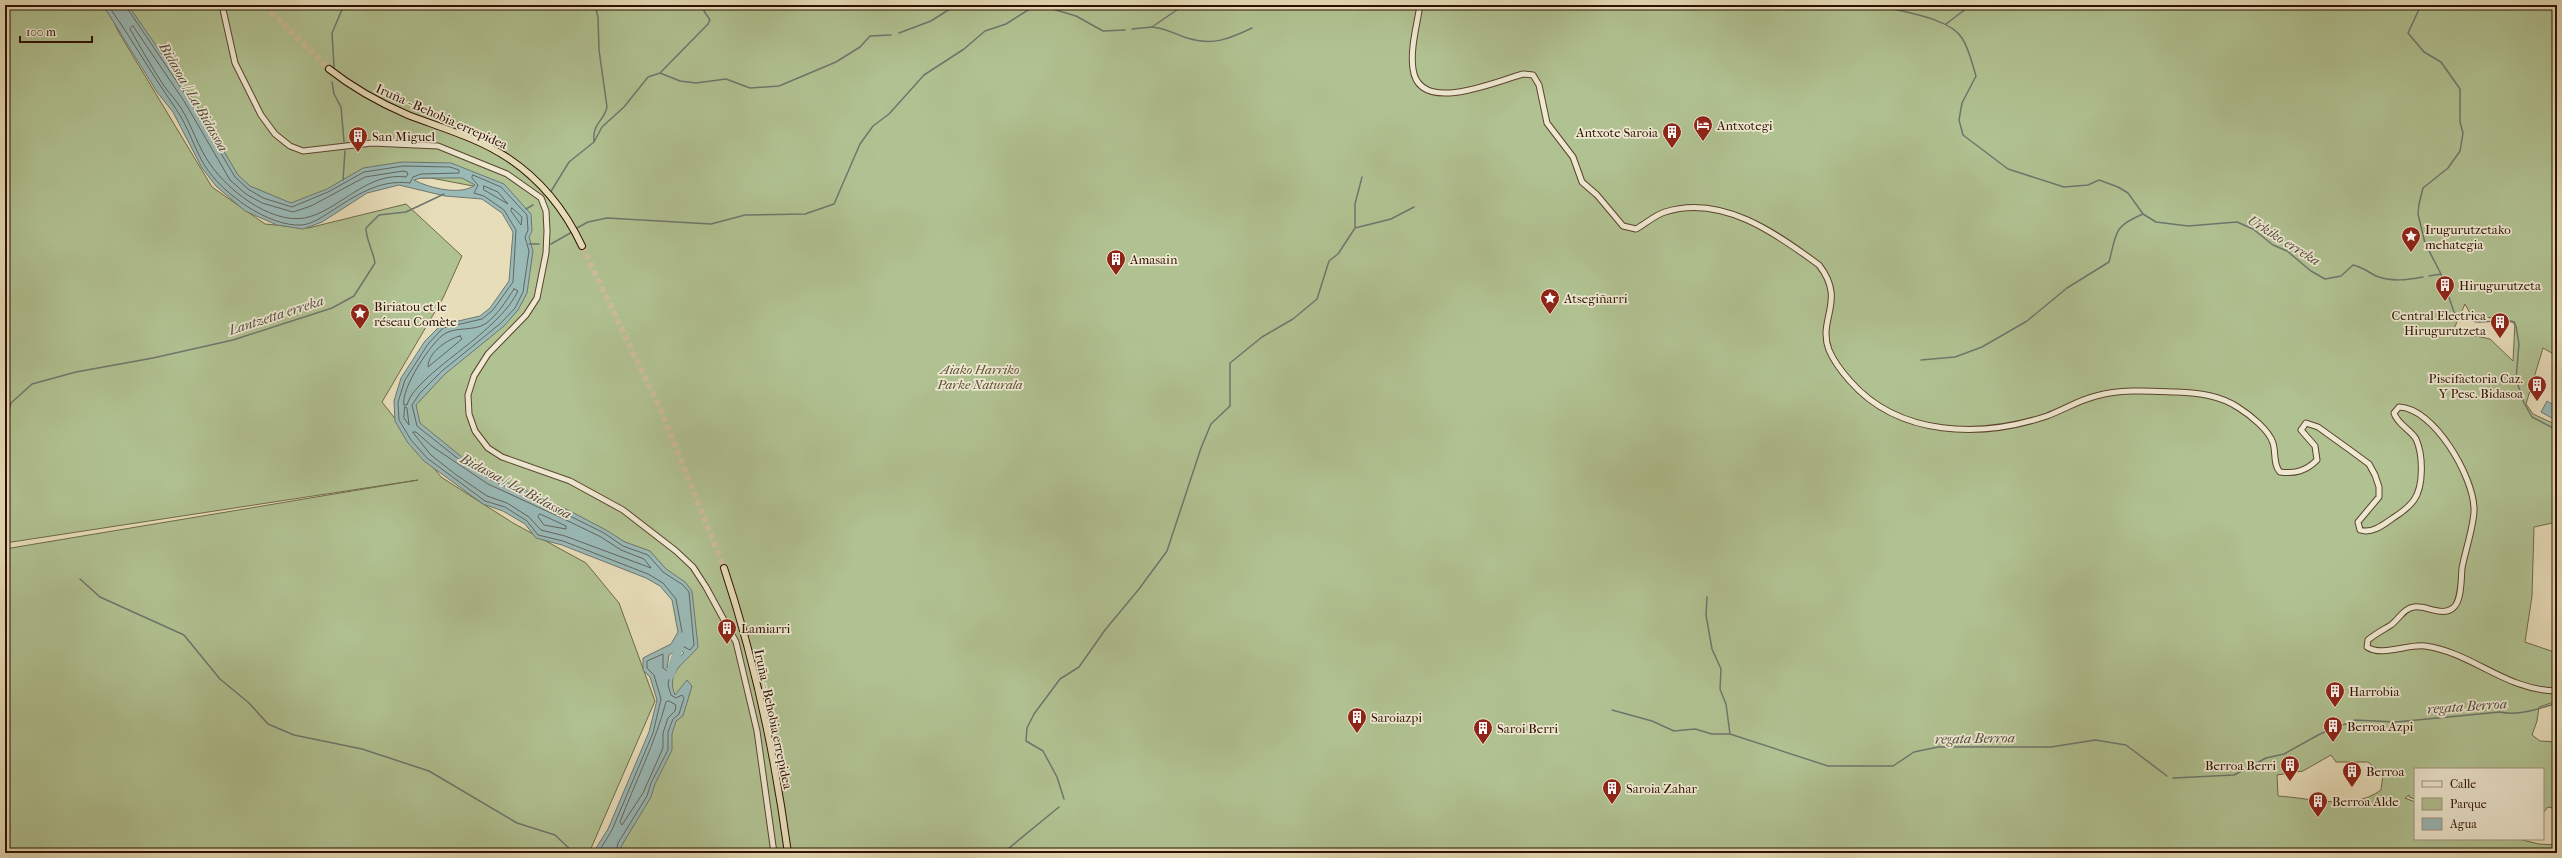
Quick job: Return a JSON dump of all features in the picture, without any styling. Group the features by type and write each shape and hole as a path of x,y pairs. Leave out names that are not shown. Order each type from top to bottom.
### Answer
{"highway":[{"name":"Iruña - Behobia errepidea","path":"329,69 367,94 407,114 478,142 520,167 554,199 582,246"},
{"name":"Iruña - Behobia errepidea","path":"724,568 757,682 774,764 788,853"}],"street":[{"path":"222,5 235,63 261,115 275,134 290,146 304,151 372,143 438,146 507,174 540,198 546,212 547,231 546,253 537,298 526,315 488,354 474,376 468,395 471,424 482,442 492,451 502,457 570,481 623,510 692,567 706,587 736,642 757,731 774,853"},
{"path":"1420,5 1412,68 1421,84 1436,94 1449,95 1523,74 1533,75 1538,85 1547,123 1574,157 1582,182 1597,195 1623,226 1636,229 1664,212 1693,207 1714,209 1747,219 1819,265 1826,274 1831,288 1832,303 1827,323 1829,349 1851,382 1874,403 1895,415 1942,428 1975,429 2046,416 2095,396 2124,391 2186,392 2217,397 2238,407 2258,424 2273,441 2276,466 2280,472 2291,474 2304,470 2317,460 2315,446 2301,430 2306,423 2318,427 2369,464 2379,487 2379,497 2358,522 2360,530 2365,532 2374,530 2394,518 2415,498 2419,482 2419,449 2416,439 2394,414 2399,407 2409,408 2447,440 2461,465 2474,508 2464,559 2458,602 2453,608 2446,611 2415,607 2404,611 2392,624 2368,640 2368,648 2383,650 2405,646 2425,646 2460,657 2515,683 2536,690 2557,690"}],"green space":[{"path":"5,5 106,5 118,31 212,187 265,224 308,228 406,204 462,256 443,298 382,402 441,477 513,523 586,563 619,603 655,701 589,853 5,853 5,549 418,480 5,543"},
{"name":"Aiako Harriko Parke Naturala","path":"119,5 2557,5 2557,356 2543,348 2526,404 2533,414 2557,425 2557,522 2534,527 2532,596 2525,642 2557,653 2557,701 2539,707 2537,721 2532,735 2540,741 2557,742 2557,809 2548,807 2544,812 2544,768 2414,768 2414,799 2409,797 2409,795 2405,798 2414,802 2414,840 2522,840 2539,844 2557,845 2557,853 609,853 676,668 680,664 690,637 676,589 486,489 405,414 507,301 519,238 500,200 473,186 431,178 380,179 297,215 241,194","holes":["2465,304 2472,317 2501,318 2515,322 2513,361 2490,339 2453,331","2331,755 2336,762 2368,762 2383,774 2381,790 2370,796 2345,802 2318,801 2278,796 2277,775 2303,771"]}],"water":[{"path":"103,5 128,5 191,96 238,175 250,186 291,203 327,189 363,168 402,162 451,163 504,184 531,214 532,231 529,237 533,251 527,293 518,310 504,326 445,374 416,405 420,423 463,458 493,476 568,510 625,542 650,551 666,569 685,582 692,591 698,647 675,673 673,687 675,695 687,680 692,686 683,716 676,721 672,734 672,750 655,784 651,797 622,845 619,853 593,853 608,829 649,732 657,700 650,677 643,670 643,658 671,644 678,632 672,600 660,586 646,578 562,545 536,538 525,524 503,511 483,504 424,461 408,443 395,421 394,401 401,378 425,341 441,325 480,316 490,308 509,281 513,232 502,213 482,199 445,196 399,185 367,193 322,222 303,229 277,225 245,211 216,186 202,168 173,112 157,92","holes":["421,178 462,178 475,185 462,190 445,190 428,186 414,180","679,648 684,653 667,668 669,655"]},
{"path":"2547,401 2557,407 2557,421 2541,412"}],"waterway":[{"path":"334,67 332,33 344,5"},
{"path":"594,142 596,126 607,107 599,50 598,17 595,5"},
{"path":"660,73 708,24 710,20 704,11 705,5"},
{"path":"899,33 931,21 956,5"},
{"path":"575,229 588,222 607,218 711,224 745,215 805,214 834,204 860,144 873,126 889,114 924,75 964,49 985,31 1006,24 1036,5"},
{"path":"1039,5 1076,16 1103,31 1125,30"},
{"path":"1132,29 1152,27 1184,5"},
{"name":"Urkiko erreka","path":"1877,5 1935,20 1956,31 1962,38 1976,76 1962,103 1959,120 1963,135 2008,169 2064,187 2088,185 2099,180 2118,187 2128,193 2143,214 2156,222 2188,226 2237,222 2253,229 2273,245 2287,251 2311,271 2325,279 2341,276 2353,265 2363,268 2382,278 2405,280 2423,277"},
{"path":"1946,24 1971,5"},
{"path":"2421,5 2408,33 2424,52 2441,62 2460,89 2460,122 2463,133 2460,151 2448,168 2423,188 2418,214 2425,243 2441,274 2454,312 2459,318 2477,322 2513,322 2516,326 2519,344 2516,379 2524,403 2532,417 2557,430"},
{"path":"1152,27 1166,30 1187,38 1205,41 1221,40 1252,28"},
{"path":"550,193 569,162 594,142 602,127 624,107 648,77 660,73 680,81 696,83 726,79 750,88 779,86 836,62 860,47 870,36 891,35"},
{"path":"332,82 334,94 341,107 344,142"},
{"path":"343,180 345,151"},
{"path":"1355,228 1355,204 1362,177"},
{"name":"Lantzetta erreka","path":"5,426 11,403 32,384 76,372 153,358 233,340 332,308 354,296 375,263 367,237 366,228 379,215 406,212 444,194"},
{"path":"526,209 533,205"},
{"path":"1064,799 1057,777 1043,751 1026,741 1027,728 1034,714 1060,679 1079,667 1105,630 1139,589 1167,551 1201,448 1211,424 1230,406 1230,363 1262,337 1293,319 1317,299 1329,261 1338,254 1355,228 1391,219 1414,207"},
{"path":"1921,360 1955,357 1982,347 2027,321 2067,288 2109,262 2117,232 2126,223 2143,214"},
{"path":"551,244 572,232"},
{"path":"529,244 539,244"},
{"path":"2429,276 2441,274"},
{"path":"80,579 100,597 184,635 220,679 249,703 268,724 294,735 362,749 429,771 517,823 555,835 574,853"},
{"name":"regata Berroa","path":"1707,597 1706,615 1712,649 1721,669 1720,689 1726,704 1730,734 1828,766 1893,766 1914,752 1938,747 2051,747 2095,740 2126,745 2167,776"},
{"name":"Bidasoa / La Bidassoa","path":"670,675 682,637"},
{"name":"regata Berroa","path":"2173,778 2234,775 2266,758 2284,754 2320,734 2355,720 2396,722 2500,712 2514,713 2536,710 2557,703"},
{"path":"1612,710 1652,721 1674,731 1695,729 1712,734 1730,734"},
{"path":"1003,853 1059,807"}],"tunnel":[{"path":"264,5 329,69"},
{"path":"582,246 662,413 724,568"}],"place":[{"name":"Antxotegi","path":"1703,142"},
{"name":"Antxote Saroia","path":"1672,149"},
{"name":"San Miguel","path":"358,153"},
{"name":"Irugurutzetako mehategia","path":"2411,253"},
{"name":"Amasain","path":"1116,276"},
{"name":"Hirugurutzeta","path":"2445,302"},
{"name":"Atsegiñarri","path":"1550,315"},
{"name":"Biriatou et le réseau Comète","path":"360,330"},
{"name":"Central Electrica Hirugurutzeta","path":"2500,339"},
{"name":"Piscifactoria Caz. Y Pesc. Bidasoa","path":"2537,402"},
{"name":"Lamiarri","path":"727,645"},
{"name":"Harrobia","path":"2335,708"},
{"name":"Saroiazpi","path":"1357,734"},
{"name":"Berroa Azpi","path":"2333,743"},
{"name":"Saroi Berri","path":"1483,745"},
{"name":"Berroa Berri","path":"2290,782"},
{"name":"Berroa","path":"2352,788"},
{"name":"Saroia Zahar","path":"1612,805"},
{"name":"Berroa Alde","path":"2318,818"}]}
